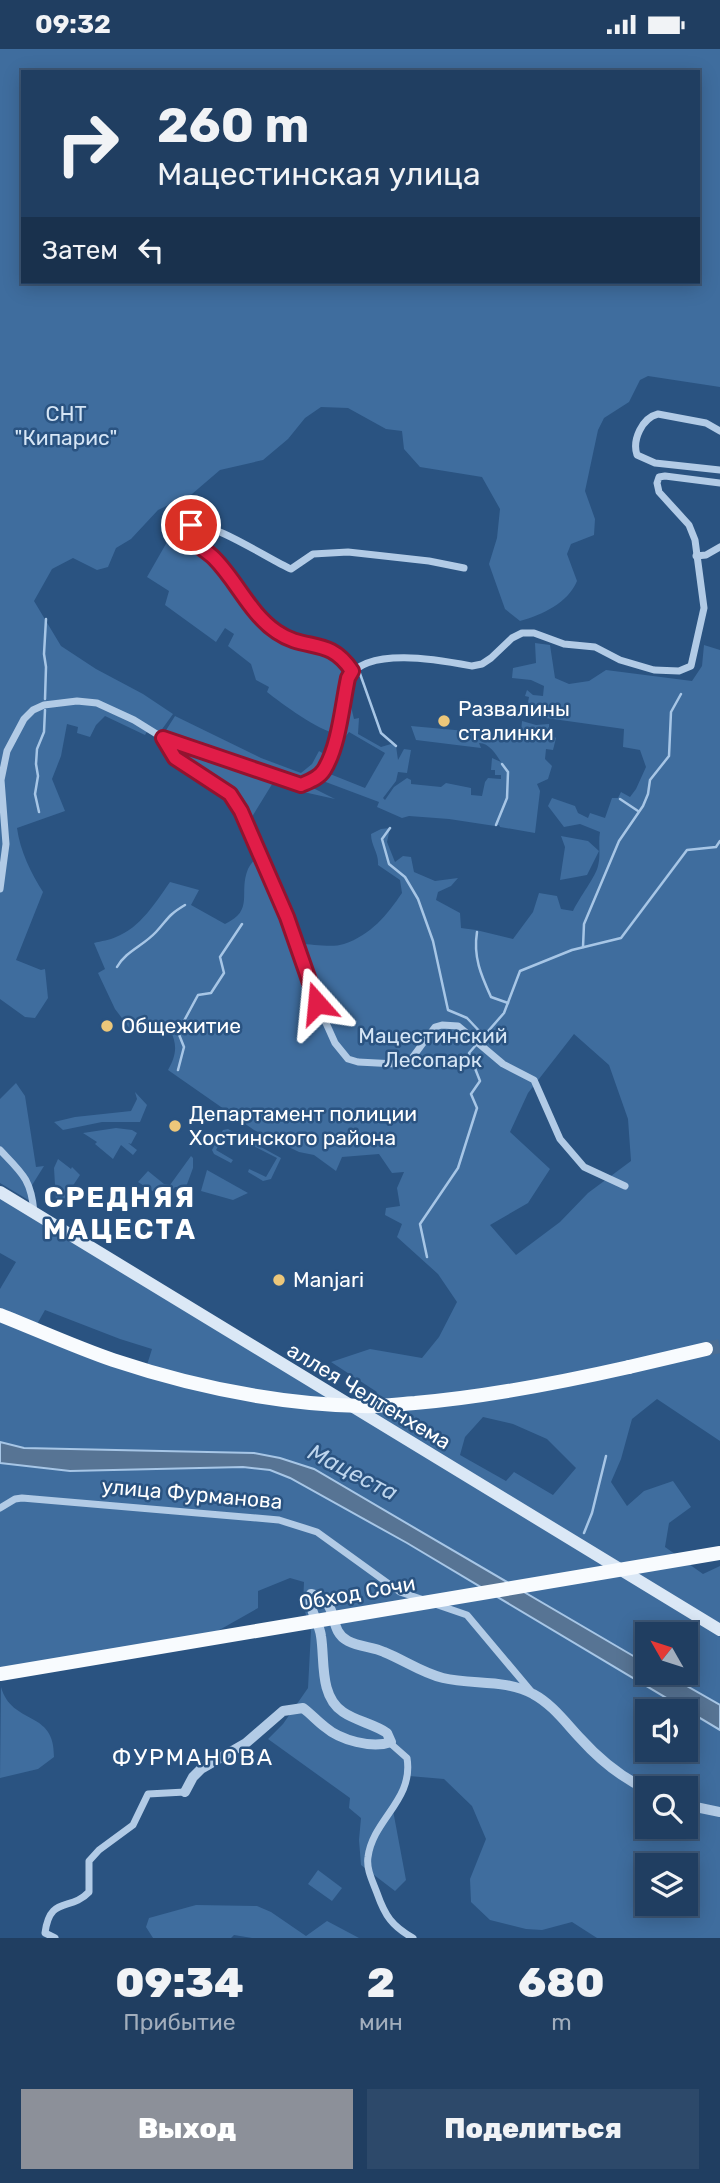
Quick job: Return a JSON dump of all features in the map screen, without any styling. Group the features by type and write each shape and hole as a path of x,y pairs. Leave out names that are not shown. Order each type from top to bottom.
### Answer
{"highway":[{"path":"0,1315 112,1360 190,1383 242,1394 308,1403 365,1406 440,1401 506,1392 706,1349"},
{"name":"Обход Сочи","path":"0,1674 720,1553"}],"main road":[{"name":"аллея Челтенхема","path":"0,1192 226,1332 720,1630"}],"street":[{"path":"720,431 706,423 652,415 643,423 635,448 637,455 655,463 720,470"},
{"path":"0,889 6,844 1,780 7,751 16,731 33,710 57,702 97,703 163,738 301,785 323,772 330,758 348,678 352,671 369,661 410,658 472,666 482,664 512,638 522,633 534,633 564,644 596,647 620,660 654,670 679,671 691,666 704,608 696,556 691,530 684,518 659,492 657,483 659,477 665,475 720,483"},
{"path":"352,671 347,663 328,648 292,640 268,625 215,558 191,539 187,532 191,525 195,524 221,534 291,569 313,554 348,552 429,561 464,568"},
{"path":"696,556 706,555 720,547"},
{"path":"163,738 175,758 230,794 241,811 287,917 317,1003 335,1043 348,1059 358,1062 403,1062 412,1058 431,1031 442,1025 458,1026 503,1064 534,1080 560,1139 584,1167 625,1185"},
{"path":"0,1150 22,1172 31,1189 34,1213"},
{"name":"улица Фурманова","path":"0,1508 15,1499 22,1499 279,1520 306,1527 335,1544 400,1592 467,1615 533,1694 557,1712 582,1741 635,1782"},
{"name":"улица Фурманова","path":"390,1743 391,1739 387,1733 343,1713 332,1701 326,1684 321,1633 310,1606 311,1594 328,1602 338,1630 351,1642 383,1652 424,1672 445,1678 513,1687 533,1694"},
{"path":"55,1938 45,1933 49,1915 58,1907 89,1892 88,1866 93,1855 133,1825 148,1794 185,1792 201,1769 246,1743 283,1711 303,1708 340,1736 372,1744 390,1743 407,1758 408,1781 372,1841 368,1866 384,1915 413,1938"},
{"path":"698,1807 720,1812"}],"green space":[{"name":"СНТ \"Кипарис\"","path":"0,49 720,49 720,387 648,376 640,380 629,402 604,418 598,430 585,491 595,519 594,535 571,544 567,554 577,581 561,602 545,612 520,621 505,609 489,564 497,538 500,509 482,477 420,467 404,449 402,431 386,429 348,408 321,407 305,418 288,439 263,460 220,470 192,494 158,510 131,539 116,548 108,567 97,570 73,558 52,569 34,601 61,646 173,714 160,732 149,728 145,735 105,716 90,737 77,733 78,727 67,724 61,756 52,779 65,811 17,828 27,861 43,892 16,960 41,970 45,969 48,998 35,1018 25,1017 0,999"},
{"path":"171,535 208,562 259,626 286,645 323,655 351,673 346,686 354,719 359,718 358,734 381,747 391,744 396,746 398,760 404,749 411,750 407,773 398,772 396,781 383,798 385,800 394,787 407,778 411,780 411,784 441,787 446,783 471,788 471,795 482,796 488,778 501,779 501,775 495,775 495,770 491,770 492,758 501,762 486,745 479,743 481,748 416,740 411,726 477,732 477,738 488,739 496,729 521,733 522,721 536,725 549,724 549,733 556,738 553,750 546,749 545,759 552,766 548,779 537,784 540,791 535,833 499,825 449,819 409,816 402,818 377,807 379,802 315,778 305,784 335,799 299,791 274,781 250,820 230,788 181,764 163,735 175,716 261,758 301,773 312,764 319,751 329,757 336,733 311,722 267,692 269,687 256,680 251,664 228,646 234,634 225,628 216,642 165,605 169,591 147,577","holes":["349,732 385,753 365,788 330,774 335,764 330,757"]},
{"name":"Мацестинский Лесопарк","path":"535,643 550,645 555,678 569,684 589,681 606,670 692,681 702,666 704,645 720,650 720,1441 657,1399 632,1419 621,1459 611,1482 627,1506 644,1491 673,1481 691,1507 669,1523 665,1547 703,1574 720,1566 720,1705 685,1685 698,1685 698,1622 635,1622 635,1657 314,1469 254,1453 24,1448 0,1442 0,1289 16,1262 0,1253 0,1192 362,1414 377,1392 331,1362 370,1349 422,1358 439,1337 457,1302 438,1274 397,1237 402,1224 385,1215 386,1208 400,1206 397,1188 404,1172 392,1173 379,1154 342,1157 336,1171 314,1155 299,1152 254,1130 168,1070 175,1050 170,1030 131,1030 115,1009 98,973 105,969 94,943 114,938 133,927 147,914 170,882 199,890 191,905 225,924 240,913 248,869 263,850 300,944 344,944 378,923 402,893 400,880 378,865 371,838 371,834 390,828 387,842 395,862 403,856 411,857 414,872 435,881 458,878 451,886 438,892 436,900 460,913 461,928 513,939 533,912 539,893 557,896 561,909 573,911 597,870 600,832 580,824 564,827 548,806 552,798 575,806 578,813 588,818 590,813 605,818 612,798 618,798 621,792 630,797 646,767 640,750 623,747 624,729 526,713 529,697 525,696 527,690 533,695 543,696 544,686 531,680 512,678 513,668 536,663","holes":["574,1034 609,1065 628,1119 631,1161 588,1193 560,1222 516,1255 490,1225 528,1203 550,1169 510,1132 528,1093","45,1310 152,1349 147,1365 36,1326","483,1417 513,1424 547,1439 576,1468 553,1495 514,1472 506,1481 460,1455 465,1437"]},
{"path":"561,836 588,841 599,851 587,875 560,880 565,847"},
{"path":"16,1083 25,1096 36,1167 44,1166 29,1190 30,1201 0,1183 0,1099"},
{"path":"135,1092 147,1105 140,1122 102,1122 63,1130 54,1122 131,1111 137,1099"},
{"path":"116,1128 137,1133 131,1144 128,1143 137,1150 133,1155 121,1145 113,1159 95,1144 97,1142 83,1133"},
{"path":"228,1129 281,1158 271,1179 263,1181 248,1172 249,1169 266,1177 277,1158 228,1133 216,1150 233,1160 231,1163 214,1154 212,1150 223,1130"},
{"path":"191,1156 193,1168 186,1187 175,1187 168,1194 154,1192 138,1182 148,1171 164,1184 170,1185"},
{"path":"58,1159 80,1175 60,1205 56,1202 54,1168"},
{"path":"207,1170 248,1193 233,1200 201,1191"},
{"path":"0,1463 70,1471 243,1467 270,1470 290,1478 407,1543 635,1679 635,1685 645,1685 668,1699 635,1699 635,1762 698,1762 698,1717 720,1730 720,1938 597,1938 572,1922 542,1930 490,1920 471,1902 470,1879 486,1839 472,1806 444,1779 409,1776 392,1805 406,1880 395,1891 361,1865 361,1818 349,1808 350,1798 268,1739 283,1724 308,1688 311,1631 303,1605 304,1582 290,1578 258,1591 258,1608 214,1633 0,1668"},
{"path":"1,1687 14,1708 48,1731 54,1757 38,1769 0,1778"},
{"path":"318,1870 342,1888 332,1901 308,1884"},
{"path":"196,1905 257,1906 271,1912 306,1936 327,1921 359,1938 252,1938 234,1935 231,1938 153,1938 146,1927 149,1918"}],"shaded area":[{"path":"0,1442 24,1448 254,1453 314,1469 635,1657 635,1679 407,1543 290,1478 270,1470 243,1467 70,1471 0,1463"},
{"path":"645,1685 685,1685 720,1705 720,1730 698,1717 698,1699 668,1699"}],"waterway":[{"path":"45,699 46,619"},
{"path":"358,668 381,733 396,746"},
{"path":"583,947 584,924 619,841 643,806 650,780 669,756 671,712 681,694"},
{"path":"39,812 35,794 38,776 36,764 37,749 44,732 45,710"},
{"path":"496,825 507,798 508,772 502,764"},
{"path":"620,799 638,811"},
{"path":"390,828 382,839 389,864 405,877 418,899 433,941 448,1010 467,1018 484,1036"},
{"path":"427,1257 420,1224 458,1168 477,1108 471,1094 480,1081 469,1053 504,1013 520,971 572,950 621,938 687,850 716,847 720,841"},
{"path":"117,967 185,905"},
{"path":"178,1070 184,1047 178,1032 198,995 211,993 224,973 220,957 242,924"},
{"path":"477,932 477,958 487,989 491,997 508,1003"},
{"path":"584,1533 592,1513 606,1456"}],"tunnel":[{"path":"706,1349 720,1346"}],"place":[{"name":"Развалины сталинки","path":"444,721"},
{"name":"Общежитие","path":"107,1026"},
{"name":"Департамент полиции Хостинского района","path":"175,1126"},
{"name":"Manjari","path":"279,1280"}],"district":[{"name":"СРЕДНЯЯ МАЦЕСТА","path":"120,1213"},
{"name":"ФУРМАНОВА","path":"193,1757"}],"route":[{"path":"191,525 187,532 191,539 215,558 268,625 292,640 328,648 347,663 352,671 348,678 330,758 323,772 301,785 163,738 170,753 181,764 230,794 241,811 287,917 317,1003"}],"water label":[{"name":"Мацеста","path":"353,1472"}]}
